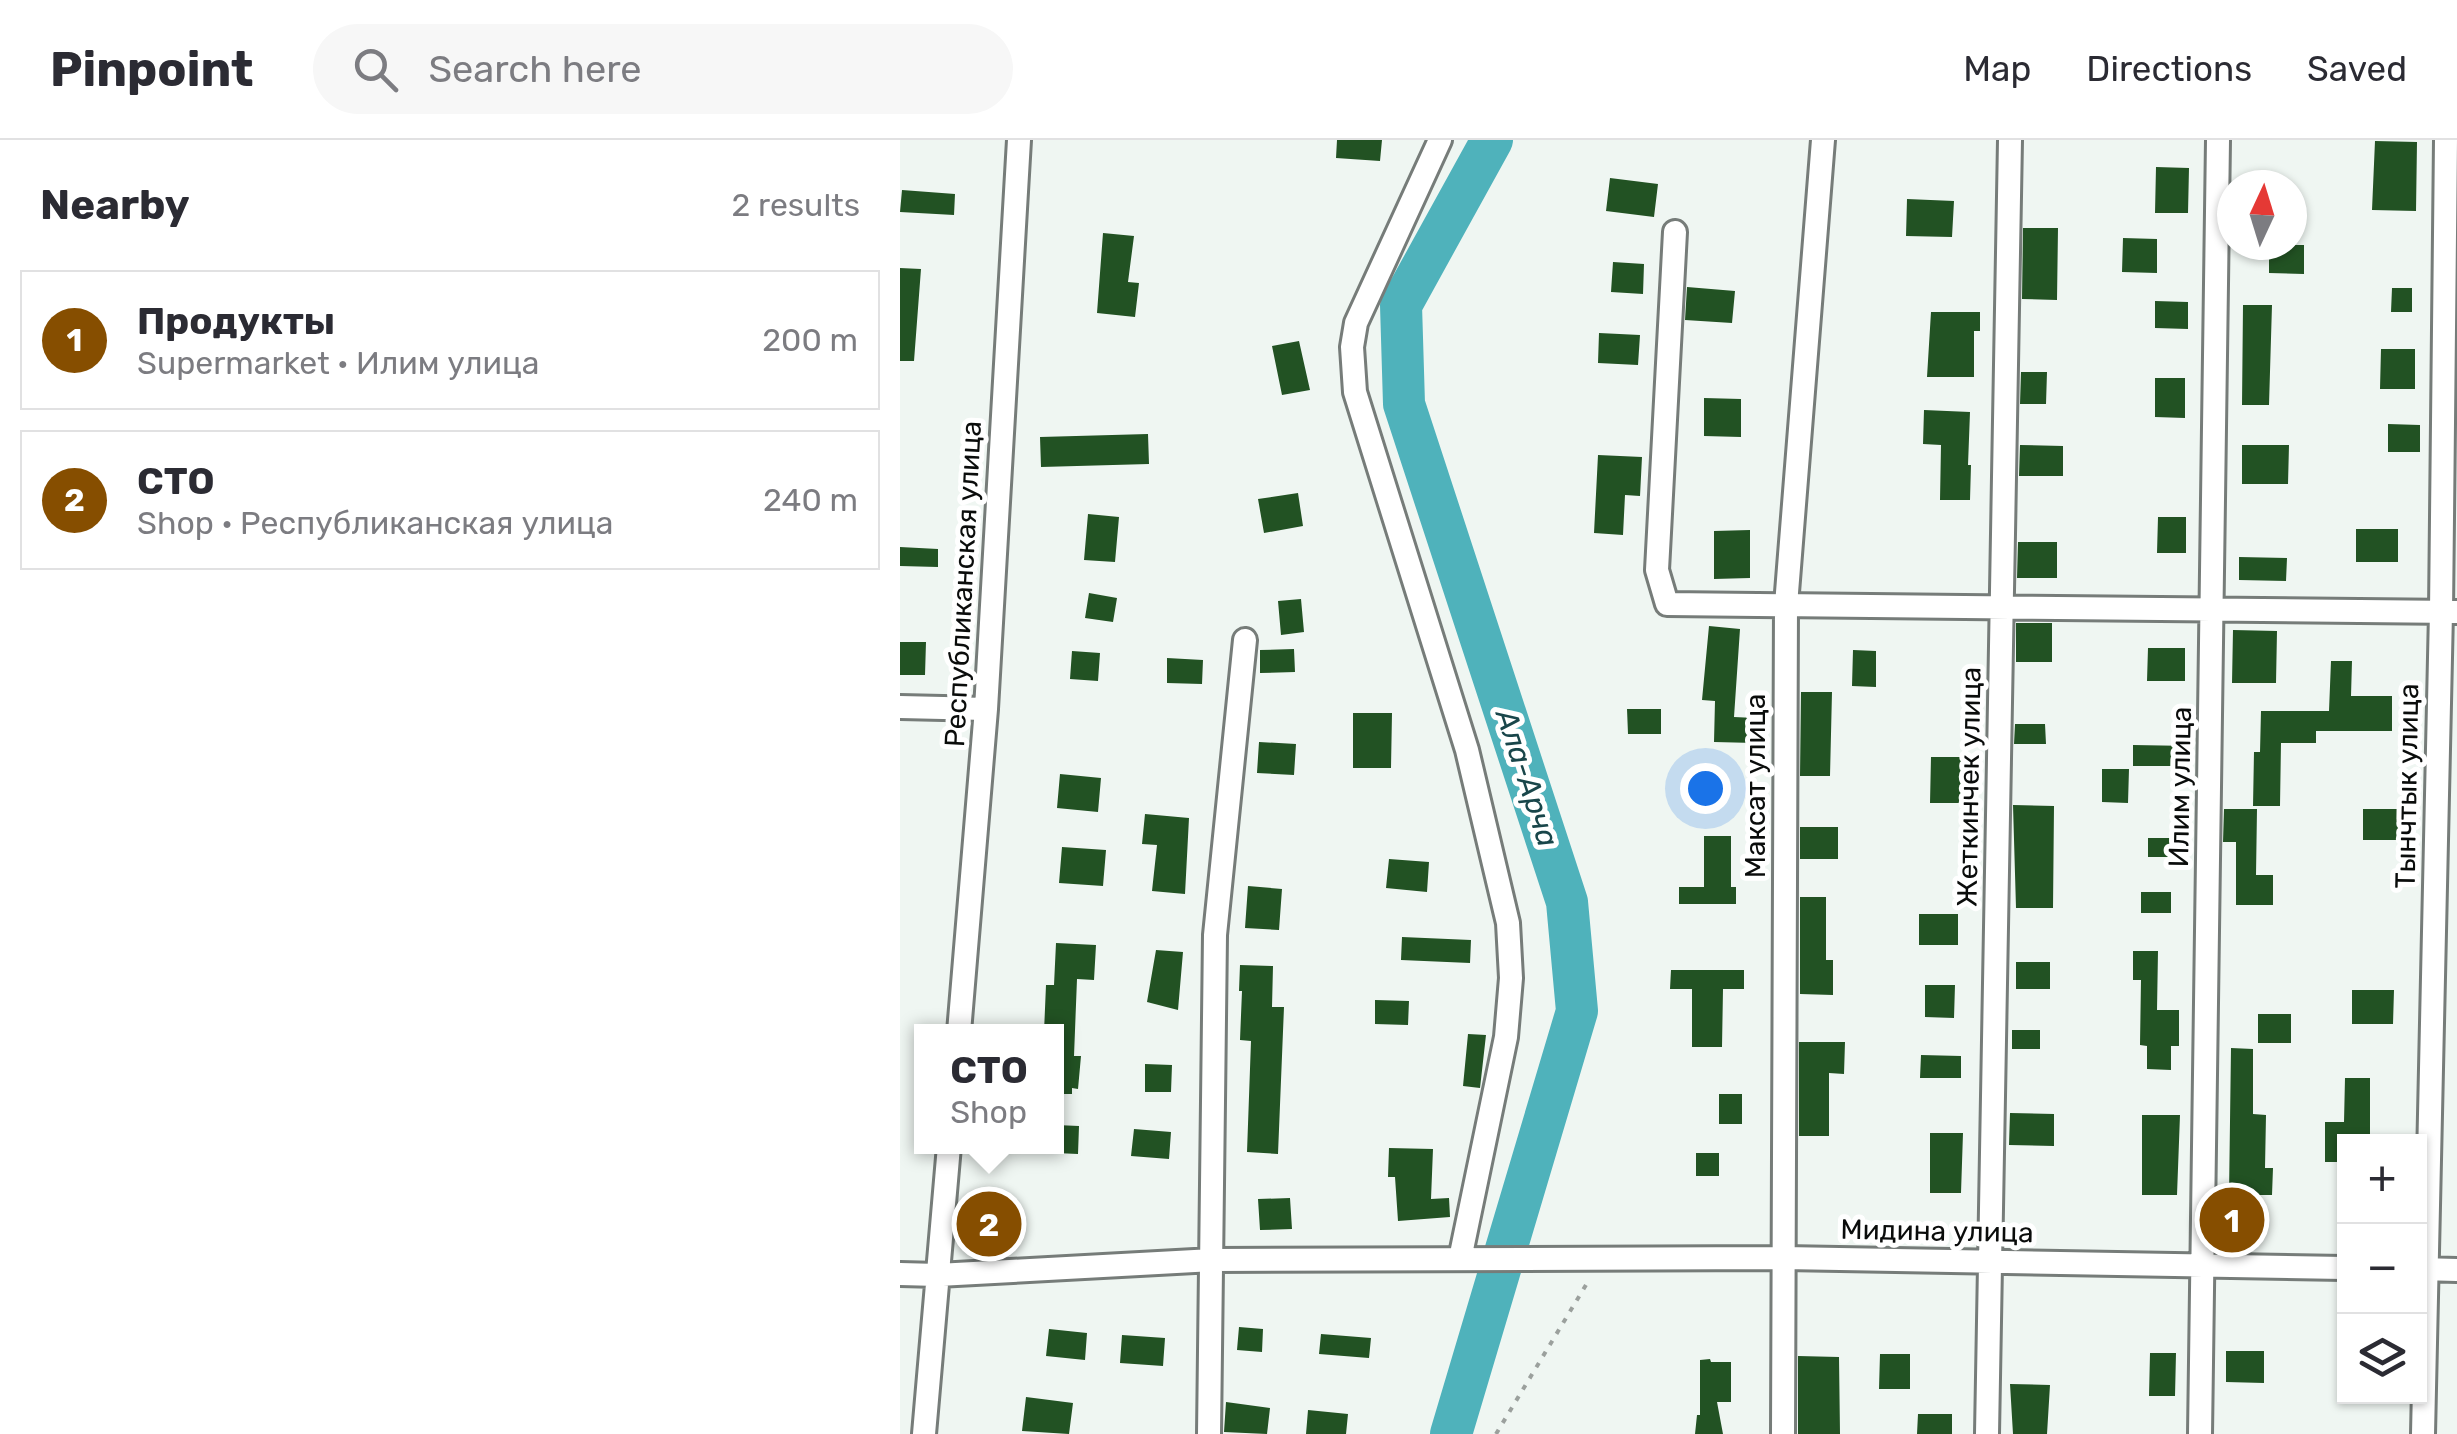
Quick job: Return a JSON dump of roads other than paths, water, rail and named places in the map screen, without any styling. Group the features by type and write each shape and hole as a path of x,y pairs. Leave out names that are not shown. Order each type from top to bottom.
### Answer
{"street":[{"name":"Республиканская улица","path":"960,1024 986,709 1018,140"},
{"path":"900,1274 1213,1260 1466,1259 1506,1037 1511,978 1508,924 1467,750 1355,392 1352,348 1356,323 1440,140"},
{"name":"Максат улица","path":"1783,1434 1786,606 1823,140"},
{"name":"Жеткинчек улица","path":"1987,1434 2010,140"},
{"name":"Илим улица","path":"2200,1434 2218,140"},
{"name":"Тынчтык улица","path":"2425,1224 2449,612 2446,140"},
{"path":"1675,232 1658,570 1667,604 2449,612"},
{"path":"1209,1434 1215,935 1245,640"},
{"path":"900,707 986,709"},
{"path":"924,1434 948,1154"},
{"name":"Мидина улица","path":"1466,1259 1784,1258 2337,1268"},
{"path":"2427,1269 2457,1270"},
{"name":"Тынчтык улица","path":"2423,1314 2423,1434"}],"waterway":[{"name":"Ала-Арча","path":"1451,1434 1577,1011 1567,902 1404,404 1401,305 1492,140"}],"place":[{"name":"Продукты","path":"2232,1220"},
{"name":"СТО","path":"989,1224"}]}
